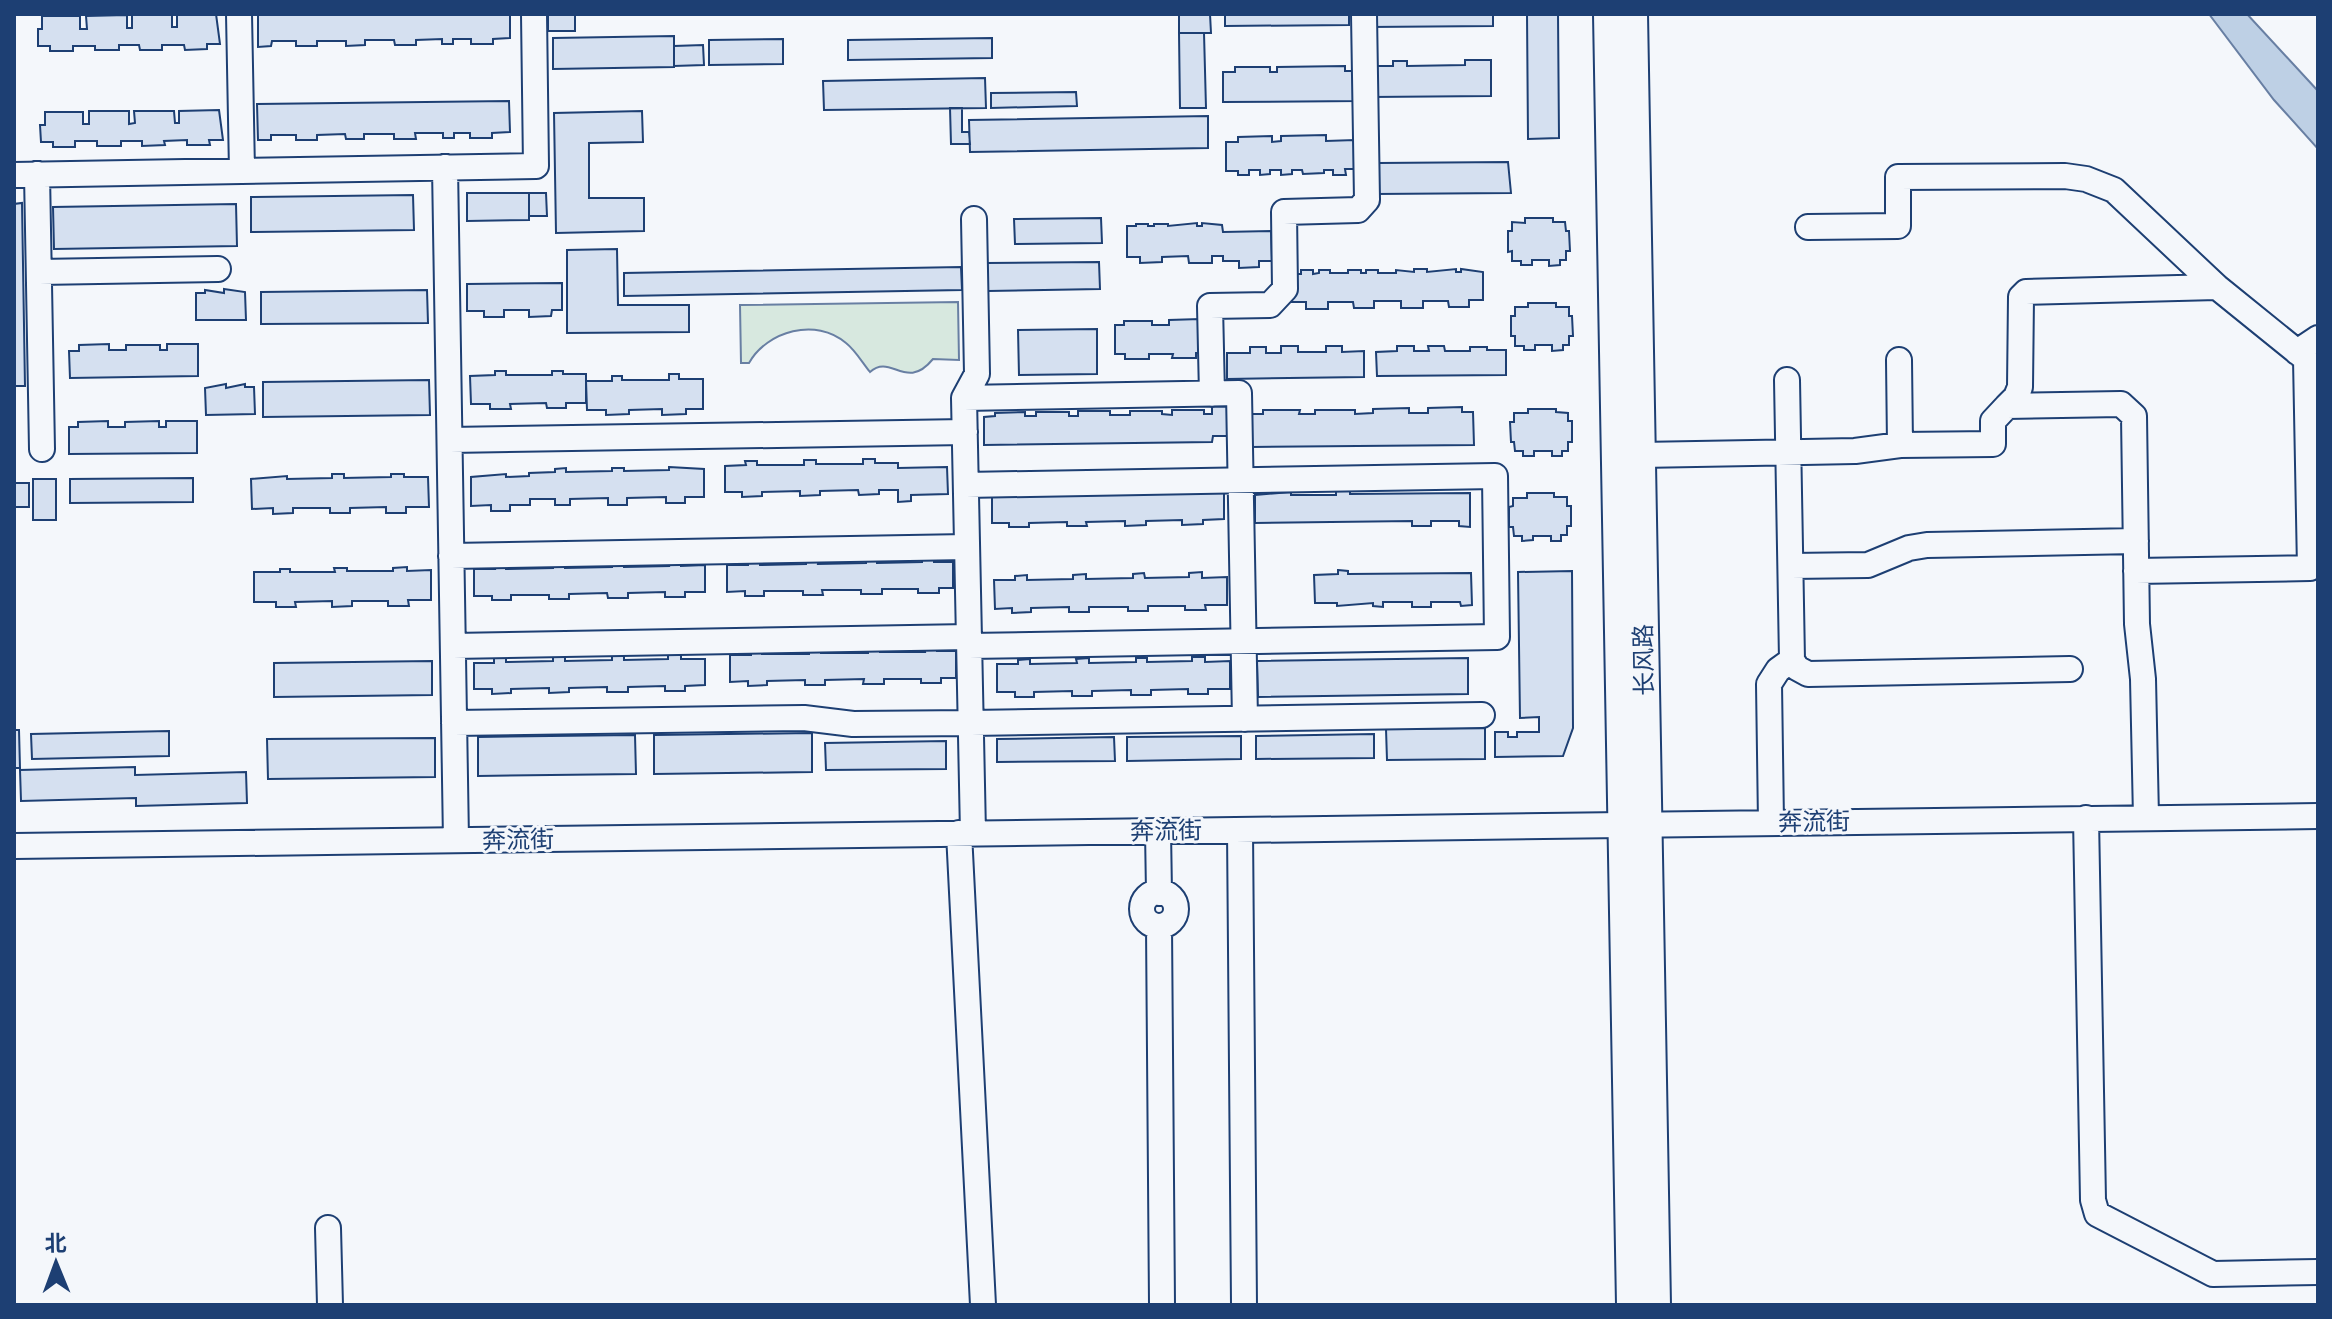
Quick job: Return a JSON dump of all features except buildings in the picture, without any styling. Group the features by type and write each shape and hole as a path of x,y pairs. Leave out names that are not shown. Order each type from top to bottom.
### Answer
{"main road":[{"name":"长风路","path":"1609,14 1635,824 1655,1305"},
{"name":"长风路","path":"1632,14 1640,455 1632,1305"}],"street":[{"path":"239,14 242,171"},
{"path":"42,449 39,272 26,174 536,166 534,14"},
{"path":"1212,394 1210,306 1270,305 1285,289 1284,212 1358,210 1367,200 1364,14"},
{"path":"445,167 456,840"},
{"path":"1808,227 1898,226 1898,177 2065,176 2086,179 2114,190 2217,287 2306,359 2310,568 2136,571"},
{"path":"974,219 977,374 964,398 971,723 966,833 983,1305"},
{"path":"39,272 218,269"},
{"path":"1640,455 1855,451 1900,445 1993,444 1993,421 2016,397 2020,387 2021,297 2026,292 2217,287"},
{"path":"2297,352 2318,338"},
{"path":"1899,360 1900,445"},
{"path":"1787,380 1792,660 1797,668 1808,674 2070,669"},
{"path":"964,398 1239,393 1245,719"},
{"path":"2007,406 2121,404 2134,416 2137,624 2143,679 2146,817"},
{"path":"450,440 965,432"},
{"path":"453,646 1497,637 1495,476 966,485"},
{"path":"1791,566 1868,565 1909,548 1927,545 2136,541"},
{"path":"451,556 967,547"},
{"path":"1771,822 1769,684 1778,670 1792,660"},
{"path":"454,723 804,718 853,724 1482,715"},
{"name":"奔流街","path":"14,846 2318,816"},
{"path":"2086,818 2097,1214 2213,1274 2318,1272"},
{"path":"1240,830 1244,1305"},
{"path":"1158,831 1159,893 1149,895 1143,907 1146,919 1159,926 1162,1305"},
{"path":"328,1228 330,1305"}],"shaded area":[{"path":"958,302 959,360 933,359 915,372 878,367 870,372 846,343 834,335 807,329 780,336 757,352 749,363 741,363 740,305"}],"water":[{"path":"2209,14 2247,14 2318,91 2318,149 2274,100"}]}
